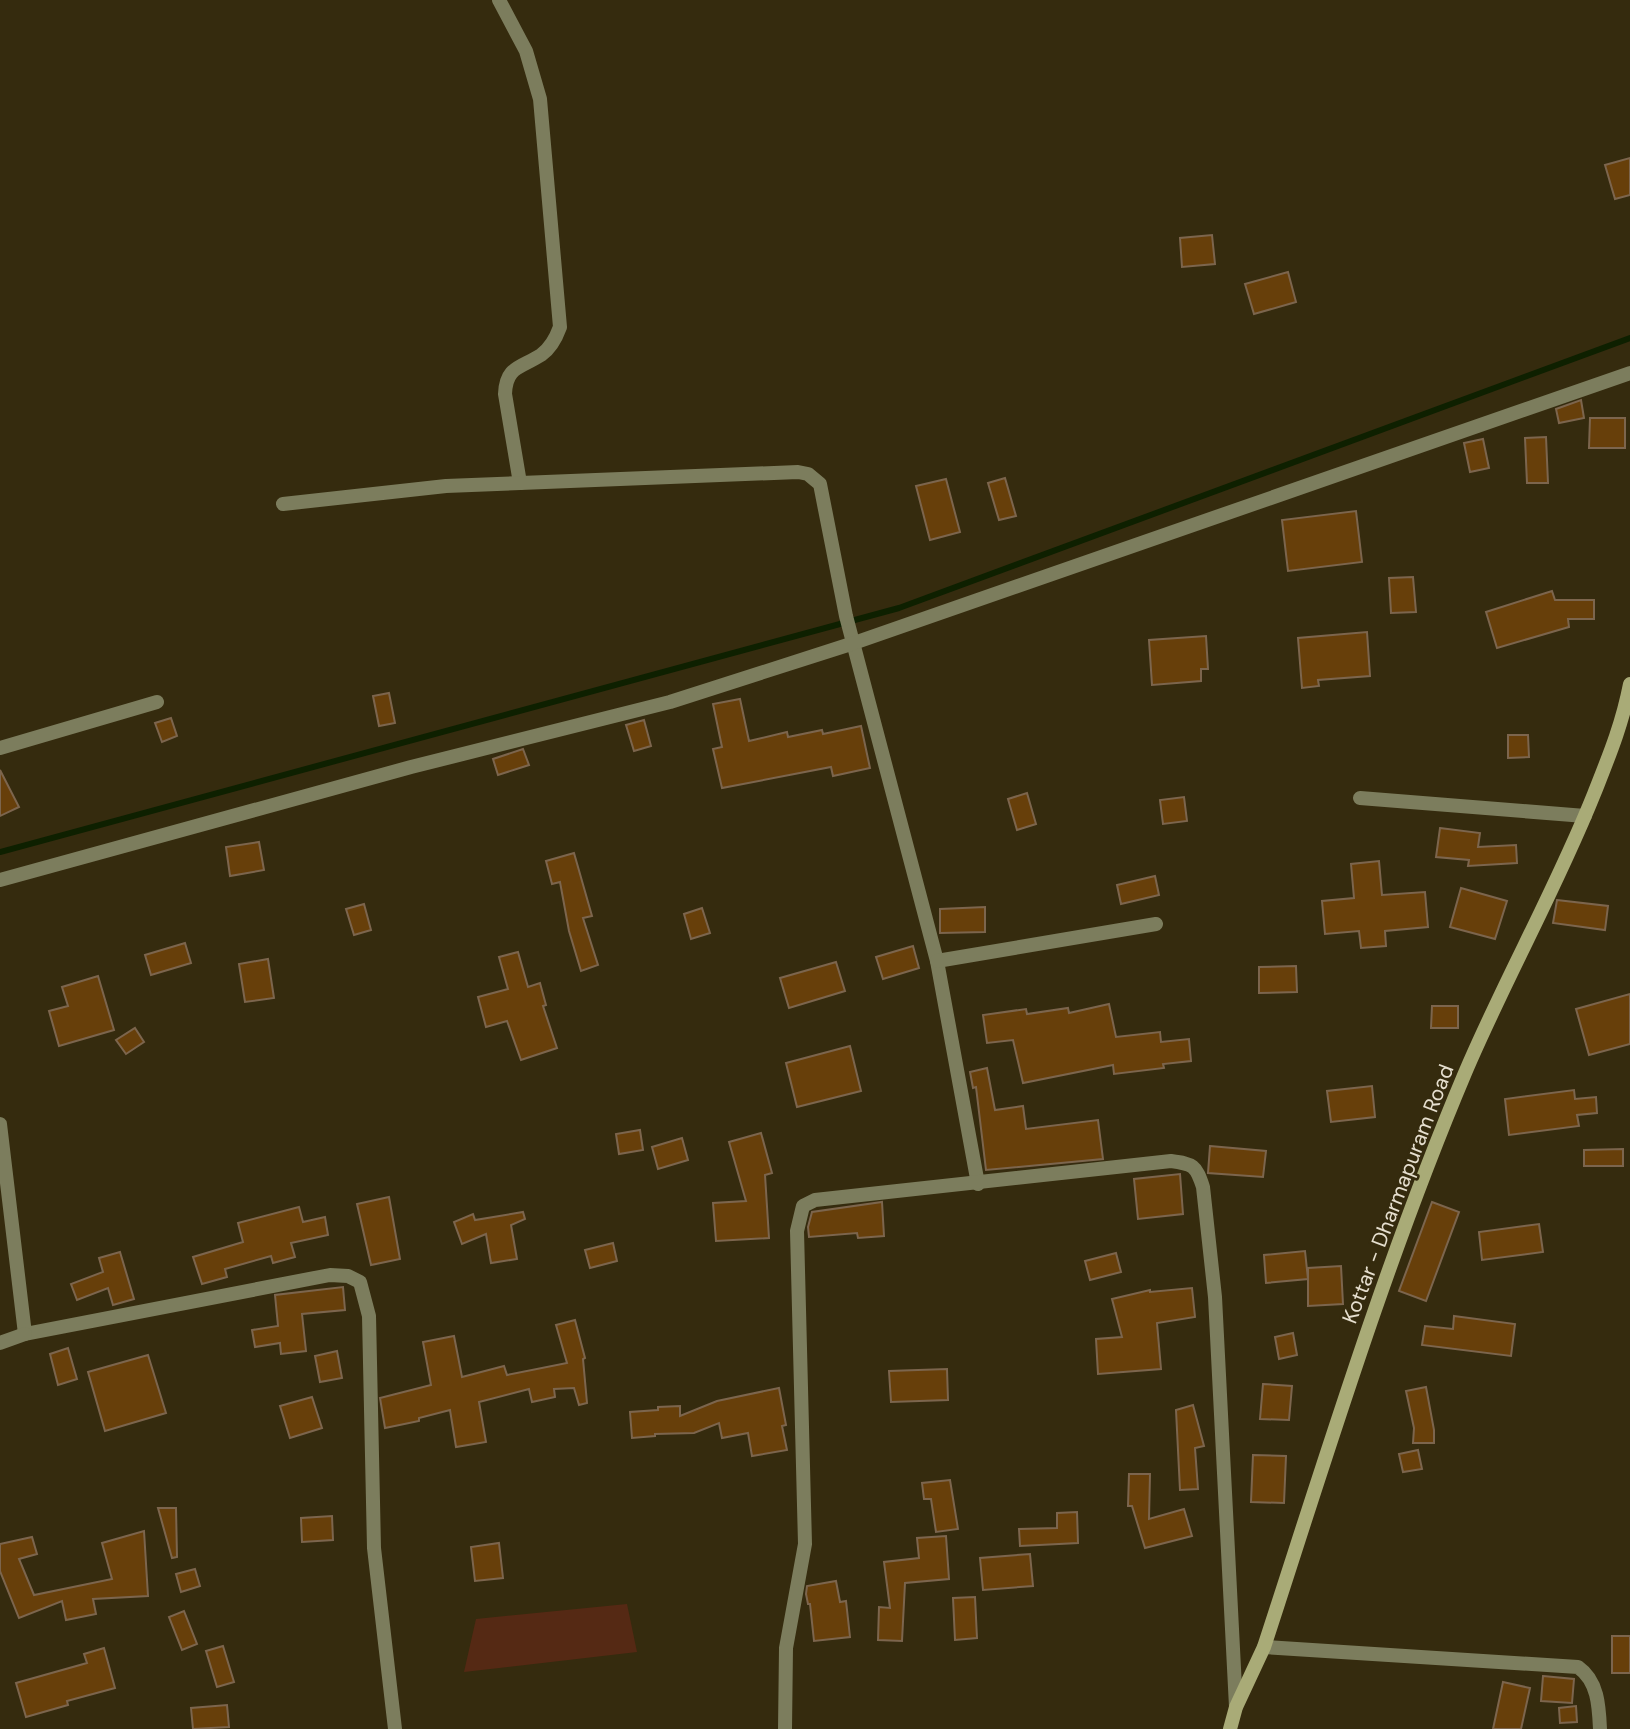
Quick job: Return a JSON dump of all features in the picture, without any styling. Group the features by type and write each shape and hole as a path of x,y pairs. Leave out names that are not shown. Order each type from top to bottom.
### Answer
{"main road":[{"name":"Kottar - Dharmapuram Road","path":"1230,1729 1236,1707 1264,1647 1394,1253 1466,1071 1585,816 1622,722 1630,684"}],"street":[{"path":"499,0 526,51 540,99 560,327 555,341 543,354 513,370 506,380 520,483"},
{"path":"0,880 411,767 670,702 1630,373"},
{"path":"283,504 446,486 798,472 808,474 820,484 846,616 937,961 978,1184"},
{"path":"0,748 157,702"},
{"path":"1360,798 1585,816"},
{"path":"937,961 1156,924"},
{"path":"0,1124 25,1334"},
{"path":"785,1729 786,1648 805,1544 797,1231 803,1206 815,1200 1171,1161 1190,1163 1199,1172 1203,1187 1215,1297 1236,1707"},
{"path":"0,1343 25,1334 330,1275 348,1276 360,1282 369,1316 374,1548 395,1729"},
{"path":"1264,1647 1578,1667 1589,1674 1595,1690 1600,1729"}],"shaded area":[{"path":"627,1604 637,1652 464,1672 476,1619"}],"building":[{"path":"1630,158 1630,195 1615,199 1605,165"},
{"path":"1212,235 1215,264 1182,267 1180,238"},
{"path":"1288,272 1296,302 1254,314 1245,284"},
{"path":"1581,400 1584,418 1559,423 1556,409"},
{"path":"1590,418 1625,418 1625,448 1589,448"},
{"path":"1546,437 1548,483 1527,483 1525,438"},
{"path":"1483,439 1489,468 1470,472 1464,443"},
{"path":"1005,478 1016,516 999,520 988,483"},
{"path":"946,479 960,532 930,540 916,486"},
{"path":"1356,511 1362,562 1288,571 1282,520"},
{"path":"1413,577 1416,612 1391,613 1389,578"},
{"path":"1552,591 1555,600 1594,600 1594,619 1568,619 1569,627 1497,648 1486,612"},
{"path":"1367,632 1370,676 1318,680 1319,686 1302,688 1298,638"},
{"path":"1206,636 1208,669 1201,669 1201,681 1152,685 1149,640"},
{"path":"389,693 395,723 379,726 373,696"},
{"path":"740,699 749,741 787,732 788,737 822,730 823,734 861,726 870,768 833,776 831,767 722,788 713,749 722,747 713,704"},
{"path":"171,718 177,736 162,742 155,723"},
{"path":"644,720 651,746 634,751 626,725"},
{"path":"1508,735 1528,735 1529,757 1508,758"},
{"path":"523,749 529,765 498,775 493,759"},
{"path":"0,770 19,807 0,816"},
{"path":"1027,793 1036,824 1017,830 1008,799"},
{"path":"1184,797 1187,821 1163,824 1160,800"},
{"path":"1440,828 1480,833 1478,847 1516,845 1517,863 1468,866 1469,860 1436,857"},
{"path":"259,842 264,870 230,876 226,847"},
{"path":"574,853 592,916 583,918 598,965 581,971 569,931 560,882 552,884 546,861"},
{"path":"1379,861 1382,895 1425,892 1428,927 1385,931 1386,946 1361,948 1359,931 1325,934 1322,901 1354,898 1351,864"},
{"path":"1155,876 1159,895 1121,904 1117,885"},
{"path":"1461,888 1507,901 1495,939 1450,927"},
{"path":"1557,900 1608,906 1605,930 1553,923"},
{"path":"364,904 371,930 354,935 346,909"},
{"path":"985,907 985,932 940,933 940,909"},
{"path":"702,908 710,933 691,939 684,914"},
{"path":"185,943 191,963 151,975 145,955"},
{"path":"913,946 919,968 883,979 876,957"},
{"path":"518,952 528,987 540,983 546,1005 543,1006 557,1048 521,1060 507,1021 486,1027 478,997 508,989 499,957"},
{"path":"268,959 274,998 245,1002 239,964"},
{"path":"836,962 845,991 789,1008 780,978"},
{"path":"1296,966 1297,992 1259,993 1259,967"},
{"path":"98,976 114,1030 59,1046 49,1011 68,1006 62,987"},
{"path":"1630,994 1630,1044 1589,1055 1576,1009"},
{"path":"1109,1004 1116,1037 1160,1032 1161,1042 1189,1039 1191,1061 1163,1064 1164,1068 1114,1074 1113,1065 1023,1083 1013,1040 987,1043 983,1015 1026,1009 1027,1014 1068,1008 1069,1013"},
{"path":"1432,1006 1458,1006 1458,1028 1431,1028"},
{"path":"135,1028 144,1042 126,1054 116,1040"},
{"path":"850,1046 861,1091 797,1107 786,1063"},
{"path":"987,1068 995,1110 1023,1106 1026,1129 1098,1120 1103,1159 986,1170 976,1087 973,1088 970,1072"},
{"path":"1372,1086 1375,1117 1331,1122 1327,1091"},
{"path":"1574,1090 1575,1099 1596,1097 1597,1113 1577,1115 1579,1126 1509,1135 1505,1099"},
{"path":"640,1130 643,1150 619,1154 616,1134"},
{"path":"761,1133 772,1173 765,1175 769,1238 716,1241 713,1203 746,1201 729,1142"},
{"path":"682,1138 688,1160 658,1169 652,1147"},
{"path":"1210,1146 1266,1151 1263,1177 1208,1173"},
{"path":"1623,1149 1623,1166 1584,1166 1584,1150"},
{"path":"1180,1174 1183,1214 1138,1219 1134,1179"},
{"path":"389,1197 400,1259 371,1265 357,1204"},
{"path":"882,1202 884,1236 858,1238 857,1233 809,1237 808,1227 812,1212"},
{"path":"1432,1202 1459,1212 1426,1301 1399,1291"},
{"path":"299,1207 303,1222 325,1217 328,1235 291,1243 295,1257 273,1263 271,1256 225,1269 227,1277 202,1284 193,1257 243,1242 238,1223"},
{"path":"523,1212 525,1219 511,1225 517,1259 491,1263 486,1234 462,1244 454,1222 473,1214 475,1220"},
{"path":"1539,1224 1543,1252 1482,1260 1479,1232"},
{"path":"613,1243 617,1261 590,1268 585,1250"},
{"path":"1305,1251 1308,1279 1266,1283 1264,1255"},
{"path":"120,1252 134,1299 113,1305 108,1288 77,1300 71,1284 103,1272 99,1258"},
{"path":"1116,1253 1121,1272 1090,1280 1085,1261"},
{"path":"1341,1266 1343,1304 1308,1306 1308,1268"},
{"path":"343,1287 345,1310 302,1314 306,1351 281,1354 280,1343 255,1347 252,1330 278,1326 275,1295"},
{"path":"1192,1288 1195,1317 1157,1323 1161,1369 1098,1374 1096,1339 1122,1337 1112,1299 1150,1290"},
{"path":"1454,1316 1515,1324 1511,1356 1422,1345 1425,1326 1453,1329"},
{"path":"575,1320 585,1358 587,1403 579,1405 574,1388 554,1389 555,1397 532,1402 529,1389 479,1402 486,1442 456,1447 450,1410 419,1418 419,1421 385,1428 380,1398 431,1385 423,1342 454,1336 462,1377 504,1366 507,1375 567,1363 556,1325"},
{"path":"1293,1333 1297,1355 1279,1359 1275,1337"},
{"path":"68,1348 77,1379 58,1385 50,1354"},
{"path":"337,1351 342,1378 320,1382 315,1356"},
{"path":"148,1355 166,1413 105,1431 88,1372"},
{"path":"947,1369 948,1400 891,1402 889,1371"},
{"path":"1263,1384 1292,1386 1289,1420 1260,1419"},
{"path":"1426,1387 1434,1443 1413,1443 1414,1428 1406,1391"},
{"path":"779,1388 786,1425 782,1426 787,1450 752,1456 748,1433 722,1438 719,1423 694,1433 655,1434 632,1438 630,1412 680,1406 680,1416 717,1401"},
{"path":"312,1397 322,1428 290,1438 280,1406"},
{"path":"1193,1405 1204,1446 1195,1448 1198,1489 1180,1490 1176,1410"},
{"path":"1418,1450 1422,1469 1403,1472 1399,1454"},
{"path":"1253,1455 1286,1456 1284,1503 1251,1502"},
{"path":"1129,1474 1150,1474 1149,1519 1184,1509 1192,1536 1145,1548 1132,1506 1128,1506"},
{"path":"950,1480 958,1529 936,1532 931,1499 924,1499 922,1483"},
{"path":"158,1508 176,1508 177,1557 172,1558"},
{"path":"1077,1512 1078,1543 1020,1546 1019,1529 1057,1528 1057,1513"},
{"path":"332,1516 333,1540 302,1542 301,1518"},
{"path":"144,1531 148,1596 93,1599 96,1614 66,1620 62,1601 19,1618 0,1571 0,1544 32,1537 37,1554 19,1559 34,1595 112,1579 102,1543"},
{"path":"946,1536 949,1579 905,1583 902,1641 878,1640 879,1607 890,1608 884,1562 919,1558 917,1538"},
{"path":"499,1543 503,1578 475,1581 471,1547"},
{"path":"1030,1554 1033,1586 983,1590 980,1558"},
{"path":"195,1569 200,1586 181,1592 176,1574"},
{"path":"836,1581 840,1602 846,1601 850,1637 814,1641 807,1586"},
{"path":"975,1597 977,1638 955,1640 953,1598"},
{"path":"184,1611 197,1644 182,1650 169,1617"},
{"path":"1612,1636 1630,1636 1630,1673 1612,1673"},
{"path":"223,1646 234,1682 217,1687 206,1651"},
{"path":"104,1648 115,1688 67,1701 68,1705 26,1717 16,1683 87,1663 84,1654"},
{"path":"1543,1676 1574,1679 1572,1703 1541,1701"},
{"path":"1503,1682 1530,1688 1521,1729 1493,1729"},
{"path":"227,1705 229,1727 193,1729 191,1708"},
{"path":"1576,1706 1577,1722 1560,1723 1559,1708"}],"waterway":[{"path":"0,852 899,608 1630,338"}]}
